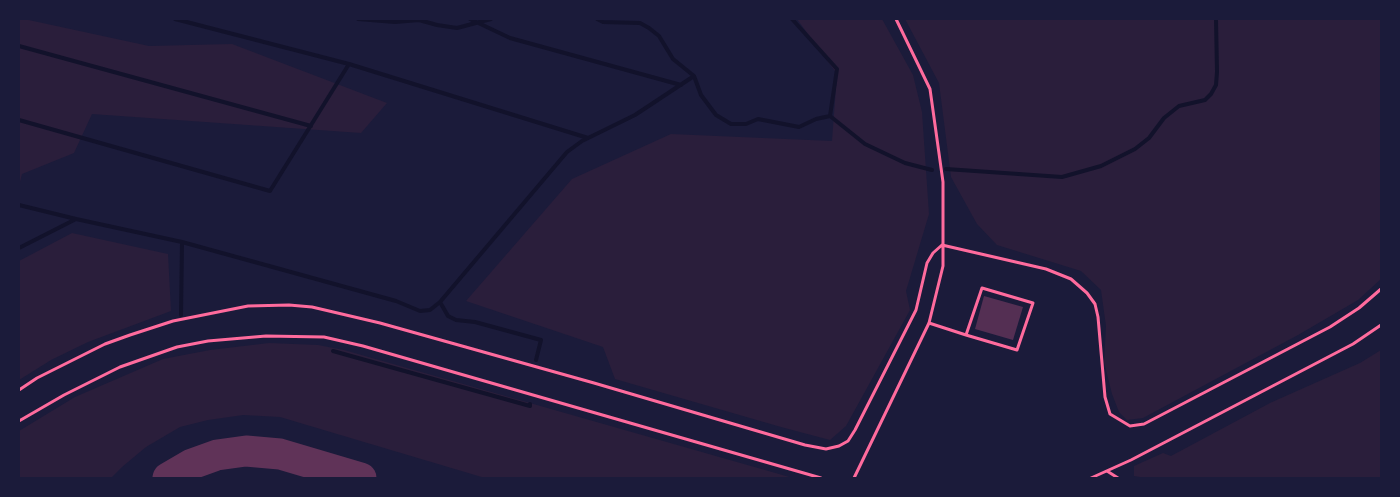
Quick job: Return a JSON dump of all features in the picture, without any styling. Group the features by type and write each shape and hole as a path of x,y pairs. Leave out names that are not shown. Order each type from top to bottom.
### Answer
{"lane":[{"path":"854,478 929,323 943,266 942,182 930,89 896,19"},
{"path":"19,390 105,344 130,335 172,322 248,306 289,305 380,322 805,445 826,449 839,446 848,441 855,430 916,310 932,253 942,246 1046,269 1071,279 1086,293 1095,304 1098,317 1105,397 1110,414 1122,423 1130,426 1144,424 1330,327 1359,308 1381,289"},
{"path":"929,323 966,335 1017,350 1033,303 982,288 966,335"},
{"path":"1091,478 1107,472 1353,344 1381,325"},
{"path":"19,421 64,395 120,367 177,346 208,341 266,336 324,337 363,346 821,478"},
{"path":"1107,472 1118,478"}],"shaded area":[{"path":"19,19 149,46 232,44 387,103 361,133 92,114 74,153 22,174 19,186"},
{"path":"797,19 882,19 913,75 922,112 929,214 906,291 910,310 846,426 830,440 615,379 603,347 466,301 572,179 671,134 832,141 837,74"},
{"path":"905,19 1381,19 1381,279 1358,300 1298,335 1143,418 1127,420 1119,412 1112,394 1104,362 1106,326 1101,290 1081,271 997,245 977,224 951,177 939,83"},
{"path":"72,233 168,254 171,311 88,342 51,360 19,380 19,261"},
{"path":"269,343 318,345 344,350 793,478 485,478 280,417 243,415 208,420 180,427 146,447 111,478 19,478 19,431 75,397 163,359 210,350"},
{"path":"1381,350 1381,478 1146,478 1134,476 1134,466 1163,453 1171,456 1270,403 1360,363"}],"building":[{"path":"984,296 1023,307 1013,340 975,329"}],"waterway":[{"path":"175,19 349,64"},
{"path":"358,19 395,22 419,20 457,28 491,19"},
{"path":"470,19 510,38 681,85"},
{"path":"597,19 603,22 640,23 649,28 659,36 673,59 694,76 701,95 716,115 731,124 746,124 758,119 799,127 816,119 830,116 865,144 905,163 932,170"},
{"path":"792,19 837,69 830,116"},
{"path":"946,169 1062,177 1101,166 1135,149 1149,138 1164,118 1179,106 1205,100 1211,94 1216,85 1217,72 1216,19"},
{"path":"19,46 311,126"},
{"path":"19,120 270,191 349,64 588,138"},
{"path":"19,248 76,219 182,242 396,301 420,311 430,310 440,302 567,152 582,141 635,115 694,76"},
{"path":"19,205 76,219"},
{"path":"181,315 182,242"},
{"path":"440,302 448,316 456,320 475,322 541,340 536,360"},
{"path":"333,351 530,406 530,404"}],"taxiway":[{"path":"168,478 192,464 217,455 246,451 280,454 361,478"}]}
